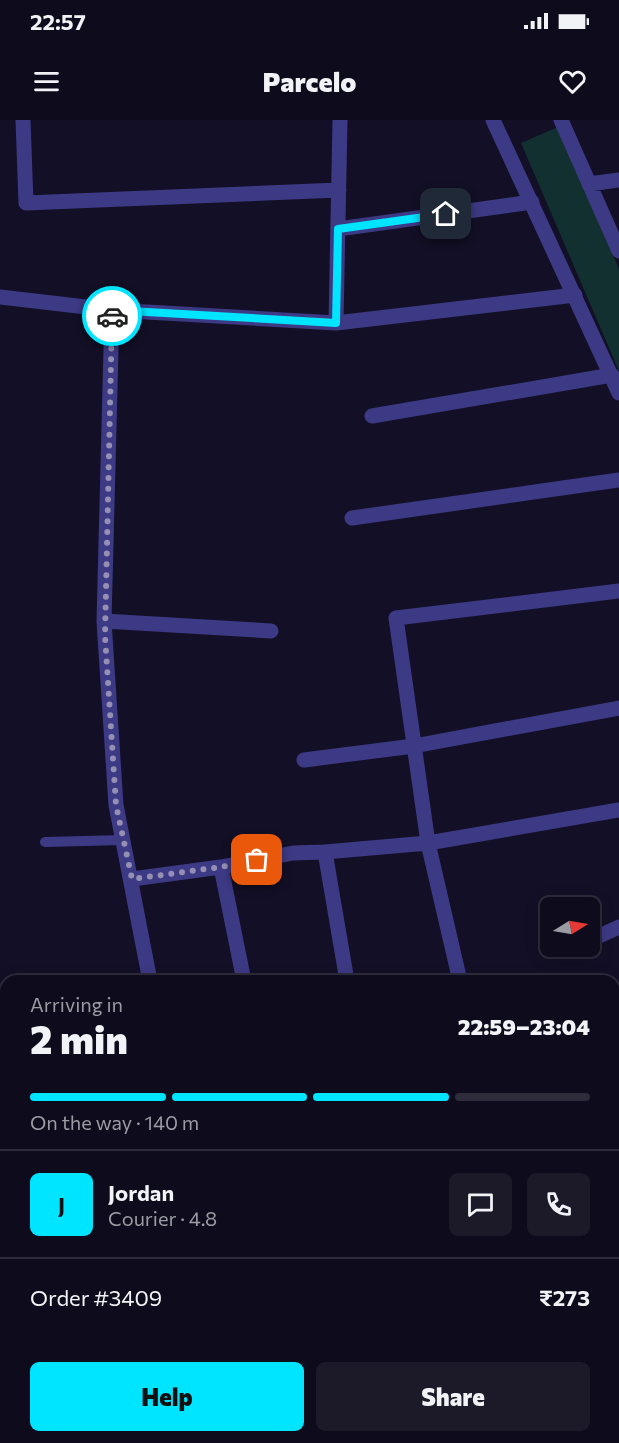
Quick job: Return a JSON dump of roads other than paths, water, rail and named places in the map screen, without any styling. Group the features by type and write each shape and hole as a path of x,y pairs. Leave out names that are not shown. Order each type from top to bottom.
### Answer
{"street":[{"path":"23,120 26,203 339,190"},
{"path":"336,323 340,120"},
{"path":"493,120 619,393"},
{"path":"561,120 619,251"},
{"path":"589,184 619,180"},
{"path":"338,229 532,202"},
{"path":"0,297 112,310 336,323 575,295"},
{"path":"112,310 104,621 116,805 149,975"},
{"path":"372,416 612,375"},
{"path":"352,518 619,480"},
{"path":"459,975 428,843 396,618 619,591"},
{"path":"104,621 271,631"},
{"path":"304,760 414,746 619,708"},
{"path":"132,879 221,867 293,853 428,843 619,810"},
{"path":"325,852 346,975"},
{"path":"221,867 243,975"},
{"path":"600,936 619,927"}],"lane":[{"path":"45,842 123,840"}]}
